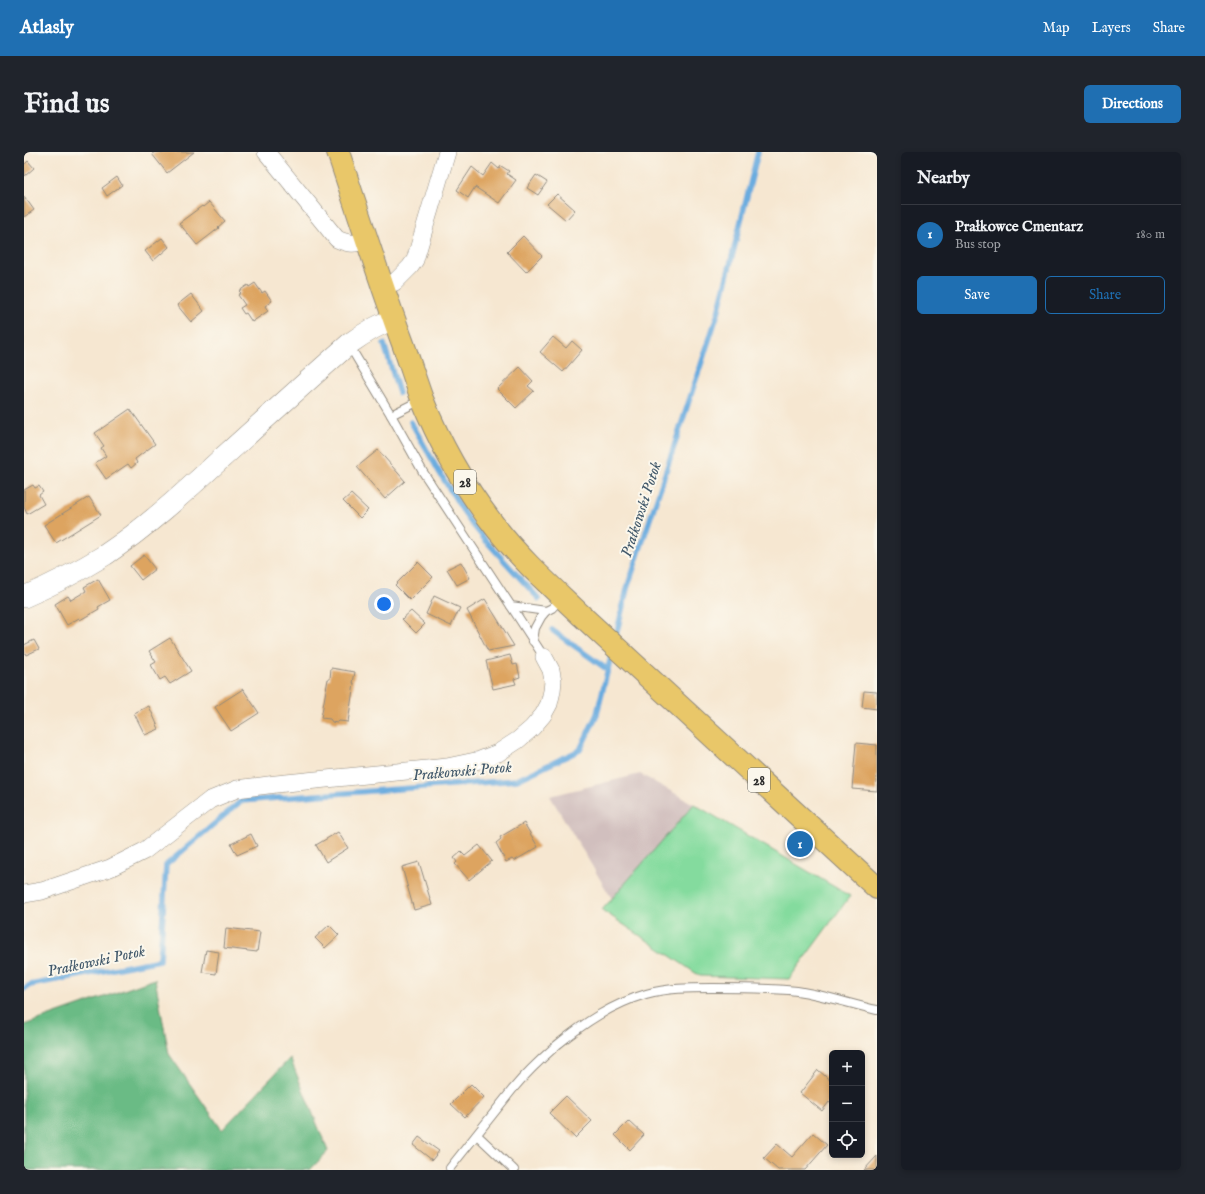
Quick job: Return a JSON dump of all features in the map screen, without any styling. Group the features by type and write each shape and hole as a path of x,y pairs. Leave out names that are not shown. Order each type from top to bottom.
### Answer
{"main road":[{"name":"28","path":"338,152 368,240 382,287 422,400 439,438 478,503 497,529 518,553 554,604 582,616 642,671 706,735 877,888"}],"street":[{"path":"266,152 337,239 346,243 355,244 368,240"},
{"path":"382,287 395,282 415,260 447,152"},
{"path":"24,598 56,583 104,555 153,520 349,344 372,328 394,319"},
{"path":"24,894 42,891 110,868 144,850 210,800 237,789 447,767 480,760 498,753 518,740 532,728 549,704 553,681 551,670 544,657"}],"lane":[{"path":"349,344 423,472 544,657"},
{"path":"391,415 422,400"},
{"path":"511,606 554,604"},
{"path":"533,641 538,623 554,604"},
{"path":"450,1168 522,1078 535,1064 599,1014 615,1005 647,993 661,990 693,988 797,991 877,1010"},
{"path":"477,1135 514,1170"}],"shaded area":[{"path":"640,774 694,804 612,899 550,796"}],"green space":[{"path":"694,804 850,896 789,979 700,976 602,910"},
{"path":"155,979 169,1054 222,1130 290,1058 328,1151 310,1170 24,1170 24,1025"}],"building":[{"path":"155,152 194,152 167,173 152,154"},
{"path":"28,161 34,168 25,176 24,165"},
{"path":"492,163 499,169 501,166 509,171 507,174 516,180 499,203 475,187 468,198 457,190 472,167 483,176"},
{"path":"536,175 547,182 538,195 527,188"},
{"path":"117,177 122,185 107,196 102,188"},
{"path":"557,194 575,210 566,220 547,204"},
{"path":"24,196 34,210 24,217"},
{"path":"209,202 225,221 218,227 219,228 197,245 179,223"},
{"path":"523,236 542,256 526,272 507,252"},
{"path":"162,238 169,247 153,261 145,251"},
{"path":"255,283 262,293 265,291 272,301 265,306 268,311 252,322 246,313 244,314 240,308 245,305 238,295 241,293 239,291 248,285 249,287"},
{"path":"191,294 204,311 191,322 177,305"},
{"path":"553,337 566,348 572,341 582,350 563,372 540,352"},
{"path":"520,367 533,381 528,386 534,391 516,408 497,389"},
{"path":"130,409 155,444 135,459 137,463 131,468 128,464 106,479 95,463 106,456 101,448 104,446 95,433"},
{"path":"378,450 405,481 385,499 357,467"},
{"path":"33,485 35,488 39,486 43,492 39,495 44,504 27,514 24,507 24,490"},
{"path":"351,494 368,510 360,518 343,501"},
{"path":"89,497 101,515 56,543 44,525"},
{"path":"144,555 155,569 141,580 130,566"},
{"path":"418,562 433,577 410,600 395,585"},
{"path":"461,562 470,578 457,585 447,569"},
{"path":"98,579 110,600 98,607 99,609 80,620 79,618 67,625 55,604 68,596 71,600 86,591 84,587"},
{"path":"434,596 460,608 451,626 426,614"},
{"path":"485,599 514,646 488,651 467,610"},
{"path":"411,611 425,624 416,633 402,619"},
{"path":"170,638 191,671 170,684 165,677 160,680 151,665 156,662 149,651"},
{"path":"34,640 39,649 26,655 24,645"},
{"path":"510,655 513,665 517,664 520,677 514,679 516,684 493,689 486,661"},
{"path":"331,668 355,672 348,722 339,721 337,723 332,722 330,719 321,718"},
{"path":"243,689 259,713 231,731 215,707"},
{"path":"864,691 877,692 877,709 862,707"},
{"path":"149,706 159,729 145,735 134,713"},
{"path":"856,743 877,745 877,791 852,789"},
{"path":"524,823 538,847 514,861 512,859 506,862 496,843 501,839 500,837"},
{"path":"338,832 348,848 326,862 316,845"},
{"path":"251,834 257,846 237,855 231,844"},
{"path":"479,845 492,861 469,880 455,864 457,862 454,858 461,852 465,856"},
{"path":"419,862 432,905 414,910 402,867"},
{"path":"329,925 339,935 325,948 315,938"},
{"path":"226,928 260,932 257,952 224,948"},
{"path":"206,950 219,952 216,974 202,972"},
{"path":"818,1070 829,1079 829,1102 822,1111 800,1093"},
{"path":"471,1084 484,1097 465,1117 451,1104"},
{"path":"566,1096 592,1121 575,1138 549,1113"},
{"path":"629,1121 644,1135 630,1150 615,1135"},
{"path":"813,1133 827,1145 805,1170 778,1170 764,1158 777,1144 792,1157"},
{"path":"419,1137 439,1151 432,1160 413,1145"},
{"path":"877,1156 877,1170 864,1170"}],"waterway":[{"name":"Prałkowski Potok","path":"615,640 627,589 718,313 758,152"},
{"path":"384,344 399,393"},
{"path":"411,422 468,519 539,599"},
{"path":"552,630 608,670"},
{"name":"Prałkowski Potok","path":"24,989 30,985 160,960 166,865 241,801 517,780 580,750 597,714 612,652"}],"place":[{"name":"Prałkowce Cmentarz","path":"800,844"}]}
